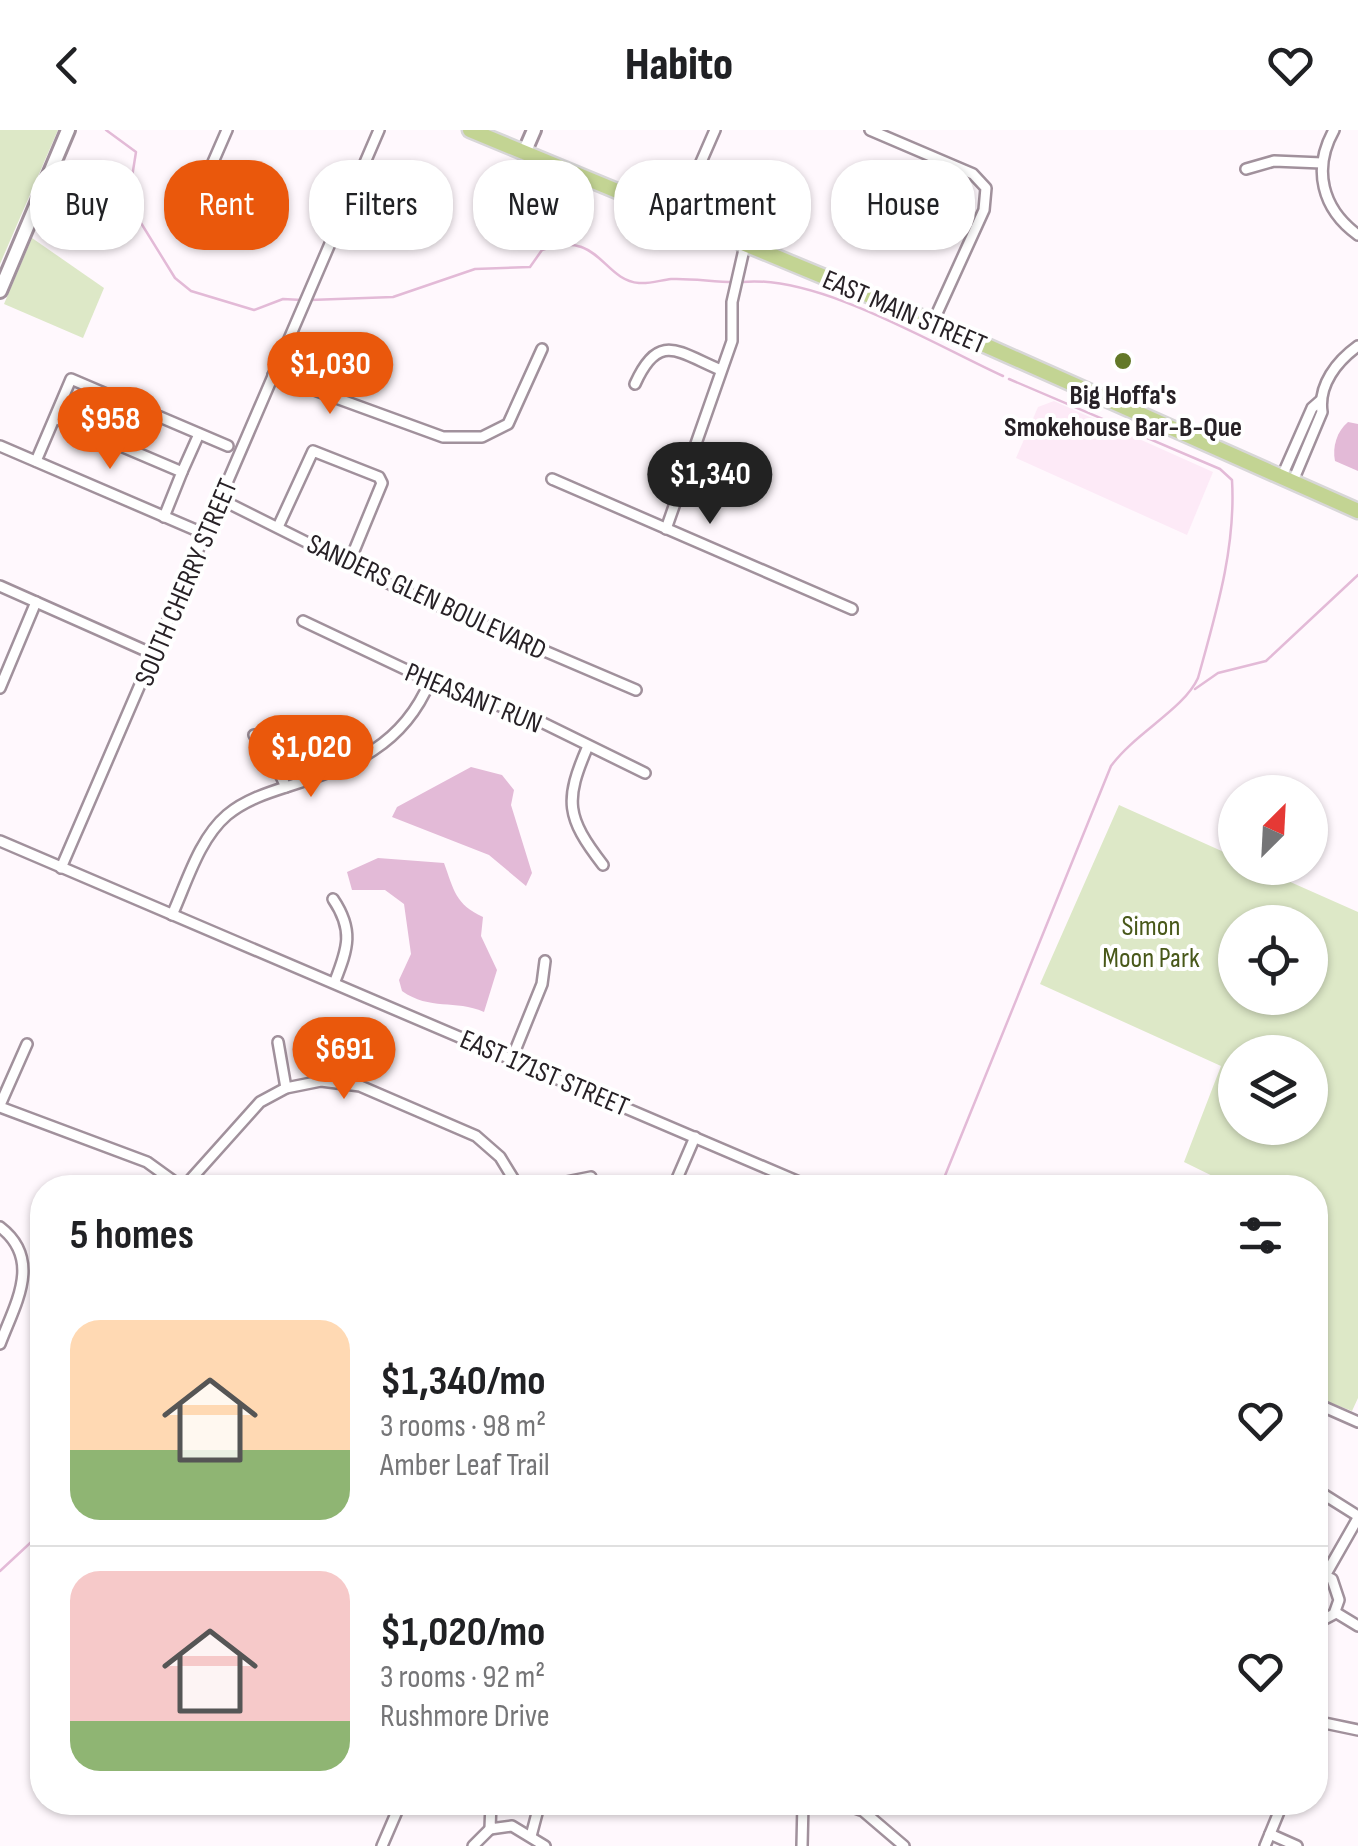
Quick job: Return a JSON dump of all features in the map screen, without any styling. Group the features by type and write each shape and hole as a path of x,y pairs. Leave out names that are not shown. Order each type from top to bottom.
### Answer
{"main road":[{"name":"EAST MAIN STREET","path":"470,130 614,191"},
{"name":"EAST MAIN STREET","path":"757,250 934,322 1358,511"}],"street":[{"path":"0,291 68,130"},
{"path":"214,160 227,130"},
{"name":"SOUTH CHERRY STREET","path":"61,868 379,130"},
{"path":"524,153 534,130"},
{"path":"703,160 716,130"},
{"path":"870,130 974,174 986,188 984,210 934,322"},
{"path":"1334,130 1322,163 1330,204 1358,235"},
{"path":"1246,169 1274,161 1322,163"},
{"path":"666,529 732,341 735,283 744,250"},
{"path":"1287,478 1312,408 1320,401 1334,368 1358,346"},
{"path":"274,376 400,424 465,440 508,424 542,349"},
{"path":"635,384 650,356 662,349 721,370"},
{"path":"36,462 72,379 228,446"},
{"path":"55,418 182,472"},
{"path":"164,516 199,434"},
{"path":"0,446 205,534"},
{"path":"278,527 313,451 379,477 382,483 349,563"},
{"path":"552,480 852,610"},
{"name":"SANDERS GLEN BOULEVARD","path":"220,499 349,563 636,690"},
{"path":"0,586 153,654"},
{"path":"0,688 36,602"},
{"name":"PHEASANT RUN","path":"303,621 430,681 531,718 645,773"},
{"path":"172,915 219,822 250,800 346,768 380,748 408,720 430,681"},
{"path":"254,736 272,757 286,787"},
{"path":"588,746 572,787 571,811 580,834 603,865"},
{"name":"EAST 171ST STREET","path":"0,841 784,1175"},
{"path":"333,898 346,918 350,938 335,981"},
{"path":"512,1058 542,984 545,962"},
{"path":"278,1042 286,1088"},
{"path":"27,1044 0,1106 134,1156 171,1175"},
{"path":"194,1175 248,1112 286,1088 321,1081 350,1083 461,1128 500,1157 511,1175"},
{"path":"679,1175 695,1137"},
{"path":"0,1226 14,1240 25,1272 0,1344"},
{"path":"1328,1409 1358,1422"},
{"path":"1328,1498 1358,1517 1328,1560"},
{"path":"1328,1580 1339,1592 1334,1612 1328,1616"},
{"path":"1334,1612 1358,1626"},
{"path":"1328,1724 1358,1730"},
{"path":"382,1846 395,1815"},
{"path":"490,1829 491,1815"},
{"path":"531,1836 537,1815"},
{"path":"802,1846 803,1815"},
{"path":"868,1815 904,1846"},
{"path":"1265,1846 1278,1815"},
{"path":"473,1846 490,1829 512,1826 544,1846"},
{"path":"1270,1834 1297,1846"}],"shaded area":[{"path":"1054,401 1213,472 1187,535 1016,458 1038,407"},
{"path":"1348,422 1358,424 1358,471 1335,461 1336,440"},
{"path":"471,767 502,775 514,790 511,805 532,873 526,886 489,855 392,817 397,807"},
{"path":"378,858 444,863 461,901 483,917 481,936 497,970 484,1012 423,1001 402,991 399,980 411,954 404,904 385,890 352,890 347,872"}],"green space":[{"path":"0,130 58,130 45,160 30,160 30,195 0,264"},
{"path":"30,243 30,250 49,250 104,288 83,338 4,304"},
{"name":"Simon Moon Park","path":"1119,805 1218,849 1218,885 1297,885 1358,912 1358,1398 1352,1411 1328,1402 1328,1175 1211,1175 1184,1162 1218,1074 1218,1145 1328,1145 1328,1035 1218,1035 1218,1065 1040,984"}],"waterway":[{"path":"106,130 136,152 128,202 175,278 191,291 254,310 283,299 302,300"},
{"path":"310,300 393,297 475,269 530,267 542,250 561,245 588,250 616,273 639,283 671,279 734,282"},
{"path":"742,282 772,282 839,300 1003,376"},
{"path":"945,1175 1111,766 1182,700 1198,678 1223,580 1231,530 1232,480 1220,469 1009,379"},
{"path":"1195,689 1218,673 1266,661 1358,575"},
{"path":"0,1571 30,1543"}],"place":[{"name":"Big Hoffa's Smokehouse Bar-B-Que","path":"1123,361"}]}
